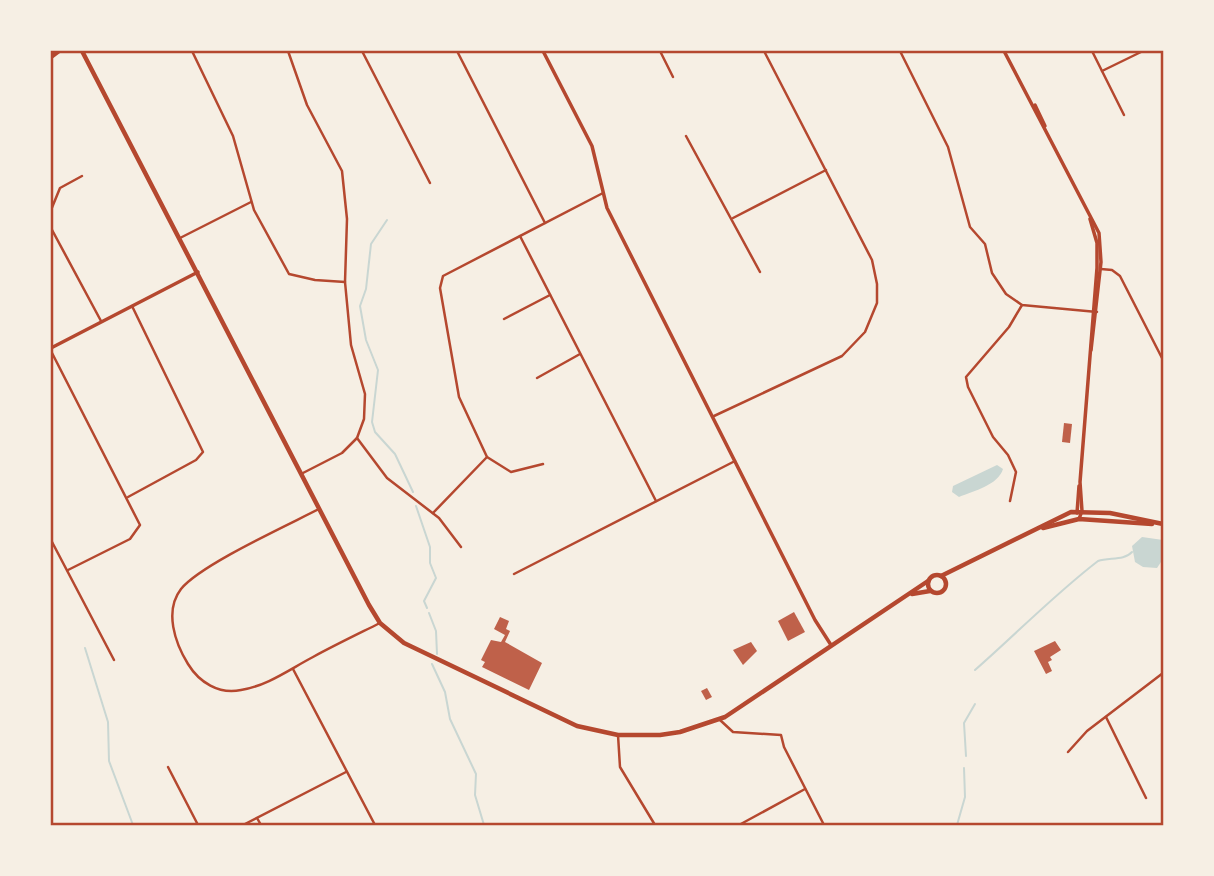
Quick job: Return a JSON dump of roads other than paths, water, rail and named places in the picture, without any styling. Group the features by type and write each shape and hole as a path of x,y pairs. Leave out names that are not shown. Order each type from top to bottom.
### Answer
{"main road":[{"path":"51,57 59,51"},
{"path":"84,51 380,623 404,643 556,718 618,736 670,734 720,720 908,595 933,575 941,576 960,568 1026,534 1079,511 1163,524"},
{"path":"1026,534 1079,519 1163,524"},
{"path":"908,595 930,591 940,593 960,568"},
{"path":"941,576 946,583"},
{"path":"928,581 930,591"}],"street":[{"path":"192,51 233,136 251,202 289,274 315,280 345,282"},
{"path":"288,51 307,105 342,171 347,219 345,282 351,345 365,394 364,419 357,438 342,453 301,474"},
{"path":"362,51 430,183"},
{"path":"457,51 545,223"},
{"path":"542,51 592,146 607,208 815,620 831,645"},
{"path":"660,51 673,77"},
{"path":"713,416 842,356 869,324 877,303 877,284 872,260 764,51"},
{"path":"900,51 948,147 970,227 990,255 992,273 1006,294 1021,305 1095,312"},
{"path":"1092,51 1124,115"},
{"path":"1102,71 1143,51"},
{"path":"1005,52 1044,120 1048,134 1101,240 1079,519"},
{"path":"687,136 760,272"},
{"path":"733,218 826,170"},
{"path":"51,210 60,188 82,176"},
{"path":"543,464 511,472 487,457 459,397 440,288 443,276 603,193"},
{"path":"180,238 251,202"},
{"path":"51,228 102,321"},
{"path":"520,236 656,501"},
{"path":"1099,268 1112,270 1120,276 1163,360"},
{"path":"68,569 130,539 140,525 51,350 198,272"},
{"path":"504,319 550,295"},
{"path":"1010,501 1016,472 993,438 968,387 967,377 1009,327 1021,305"},
{"path":"128,497 196,460 203,452 132,306"},
{"path":"537,378 580,354"},
{"path":"357,438 387,478 403,493 433,513 461,547"},
{"path":"433,513 487,457"},
{"path":"514,574 736,460"},
{"path":"319,509 198,574 180,590 173,612 173,634 183,657 197,679 206,684 238,691 293,669 380,623"},
{"path":"51,540 114,660"},
{"path":"293,669 375,825"},
{"path":"1068,752 1106,717 1163,673"},
{"path":"1106,717 1146,798"},
{"path":"720,720 733,732 781,735 783,747 824,825"},
{"path":"618,736 620,767 655,825"},
{"path":"168,767 198,825"},
{"path":"243,825 347,772"},
{"path":"739,825 805,789"},
{"path":"257,818 261,825"}],"waterway":[{"path":"387,220 371,244 366,289 360,306 366,340 378,370 372,422 375,432 395,454 413,492"},
{"path":"416,506 430,547 430,563 436,578 424,601 427,608"},
{"path":"975,670 1098,561 1125,557 1132,552"},
{"path":"429,613 436,631 437,654"},
{"path":"85,648 108,722 109,761 133,825"},
{"path":"432,664 445,692 450,719 476,774 475,795 484,825"},
{"path":"966,756 964,723 975,704"},
{"path":"957,825 965,797 964,768"}]}
